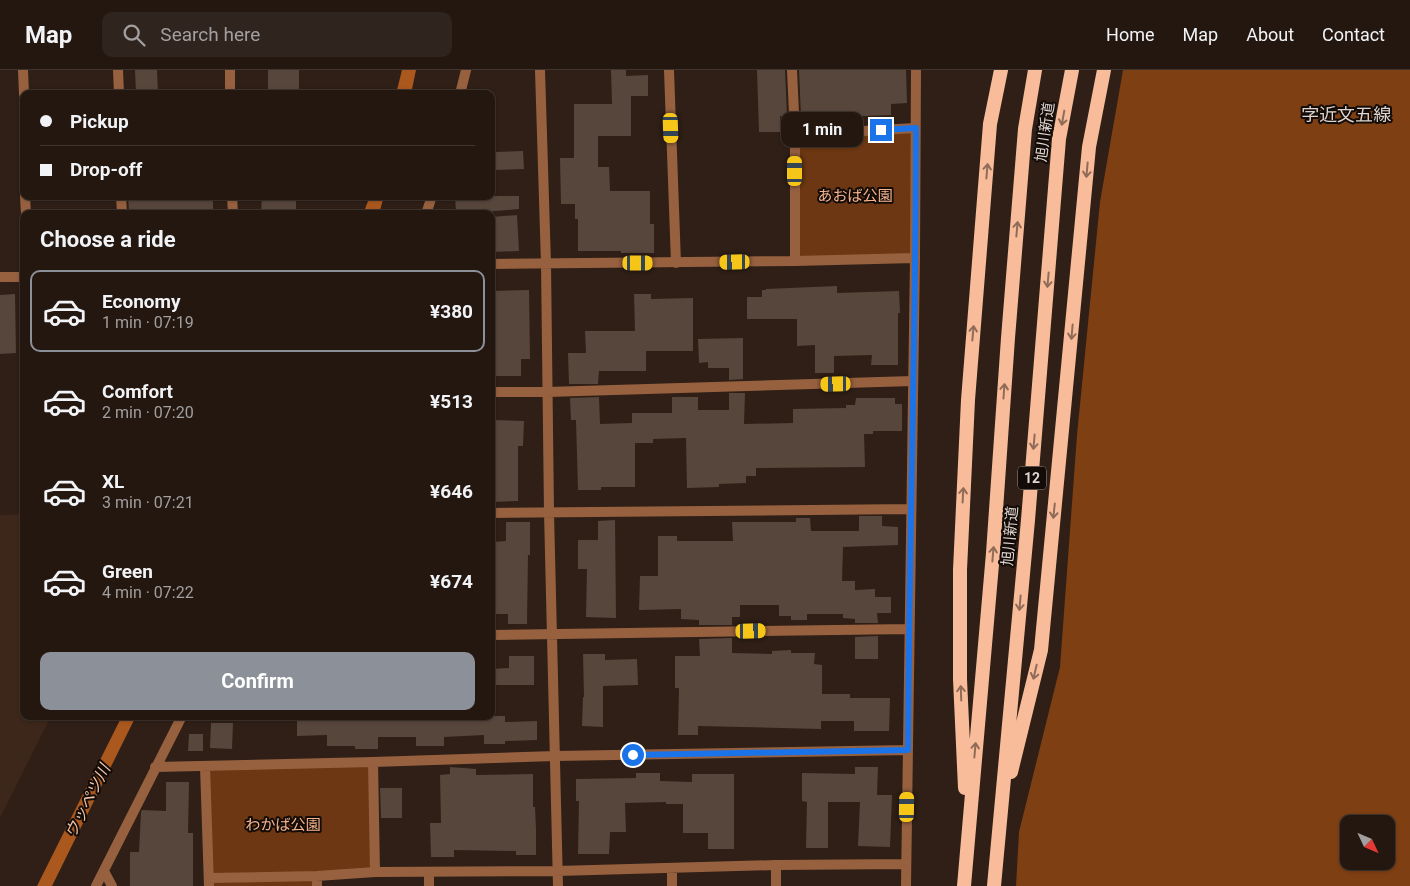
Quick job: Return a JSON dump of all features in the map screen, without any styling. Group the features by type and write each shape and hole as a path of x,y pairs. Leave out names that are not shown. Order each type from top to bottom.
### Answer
{"highway":[{"name":"12","path":"967,846 960,679 960,570 968,400 990,124 1001,70"},
{"name":"旭川新道","path":"964,886 993,554 1024,139 1035,70"},
{"name":"旭川新道","path":"994,886 1029,510 1059,139 1072,70"},
{"name":"12","path":"999,823 1041,650 1089,147 1104,70"}],"street":[{"path":"24,70 24,90"},
{"path":"118,70 119,90"},
{"path":"230,70 230,90"},
{"path":"461,90 466,70"},
{"path":"540,70 546,264 549,512 558,886"},
{"path":"669,70 676,263"},
{"path":"792,70 795,135 795,262"},
{"path":"906,886 916,70"},
{"path":"795,135 916,128"},
{"path":"495,264 795,262 915,258"},
{"path":"0,277 20,277"},
{"path":"495,392 913,382"},
{"path":"495,513 911,509"},
{"path":"495,635 909,629"},
{"path":"96,886 180,720"},
{"path":"156,767 555,756 908,750"},
{"path":"372,762 375,872"},
{"path":"205,766 209,882 317,881 375,872 429,873 906,864"},
{"path":"776,865 776,886"},
{"path":"672,868 672,886"},
{"path":"104,871 112,886"},
{"path":"429,873 429,886"}],"shaded area":[{"path":"1123,70 1410,70 1410,886 1016,886 1019,832 1060,667 1077,435 1100,202"},
{"path":"20,514 20,720 49,720 0,818 0,515"}],"green space":[{"name":"あおば公園","path":"915,128 915,258 795,261 795,135"},
{"name":"わかば公園","path":"373,762 375,872 317,876 317,886 209,886 205,766"}],"water":[{"path":"402,70 416,70 412,90 397,90"},
{"path":"368,200 383,200 380,210 365,210"},
{"name":"ウッペツ川","path":"120,720 134,720 52,886 37,886"}],"building":[{"path":"135,70 157,70 158,90 136,90"},
{"path":"268,70 299,70 299,90 268,90"},
{"path":"611,70 626,70 626,76 648,75 648,96 631,96 631,136 598,136 598,167 609,167 610,191 650,191 650,224 654,224 654,253 578,251 578,219 575,219 575,204 561,204 560,158 574,158 574,104 612,104"},
{"path":"757,70 785,70 787,116 780,116 780,132 759,132"},
{"path":"799,70 906,70 907,103 891,104 891,115 801,116"},
{"path":"523,151 524,169 495,170 495,152"},
{"path":"495,196 519,196 519,209 495,211 456,210 455,200 495,200"},
{"path":"128,200 213,200 213,210 129,210"},
{"path":"262,200 296,200 296,210 261,210"},
{"path":"517,215 519,251 495,252 495,217"},
{"path":"837,286 837,293 899,291 898,365 871,365 872,355 834,356 834,373 815,373 815,345 797,346 797,319 747,319 747,297 762,297 762,290"},
{"path":"529,290 530,359 521,359 521,376 495,376 495,291"},
{"path":"15,294 16,353 0,354 0,295"},
{"path":"634,294 651,294 651,299 693,298 693,351 646,351 646,371 599,371 598,384 569,384 568,353 586,353 585,331 635,331"},
{"path":"743,338 743,379 729,380 729,368 708,368 708,362 699,363 698,339"},
{"path":"729,393 745,393 744,424 793,423 793,409 846,408 846,405 855,405 856,398 895,398 895,404 902,404 902,431 873,431 873,434 864,434 865,467 756,468 756,476 746,476 746,483 719,484 719,487 687,488 686,438 653,439 653,443 635,443 635,487 601,487 601,490 578,490 576,420 571,420 570,398 599,397 600,424 632,423 632,413 672,413 672,397 698,397 698,410 729,410"},
{"path":"495,420 524,421 523,446 518,446 518,501 495,502"},
{"path":"859,516 882,516 882,526 898,527 898,545 843,547 842,581 855,581 855,590 875,589 875,597 891,597 891,613 877,613 878,623 855,623 855,619 843,618 843,614 807,614 807,620 791,620 791,616 779,616 779,605 740,605 740,617 732,617 732,625 699,625 699,620 681,619 681,609 639,610 640,576 658,576 658,536 677,536 677,541 733,541 732,522 796,522 796,518 810,518 811,531 859,531"},
{"path":"615,520 616,618 586,617 587,569 578,569 578,540 598,540 598,521"},
{"path":"506,522 530,522 527,624 508,624 508,614 495,614 495,542 506,541"},
{"path":"878,636 878,659 855,659 855,637"},
{"path":"732,638 732,653 772,654 772,651 791,650 791,653 815,653 814,664 822,665 822,694 850,694 850,698 890,698 889,731 854,731 854,721 821,721 821,729 698,726 698,735 678,735 679,688 675,688 675,656 700,656 699,639"},
{"path":"583,654 605,654 605,660 637,659 638,685 603,686 603,727 582,726 584,697"},
{"path":"509,656 534,656 534,685 495,685 495,669 509,668"},
{"path":"495,716 505,716 505,722 537,721 537,740 505,741 505,744 484,744 484,735 444,737 444,746 416,746 416,737 378,737 378,749 355,749 355,746 327,746 327,735 297,736 297,720 495,720"},
{"path":"211,723 233,723 232,749 210,748"},
{"path":"189,734 203,734 203,751 188,751"},
{"path":"450,767 476,769 476,775 533,774 536,855 516,855 516,851 454,850 454,857 431,857 430,823 441,823 440,775 450,774"},
{"path":"855,767 878,767 877,795 892,795 890,847 858,846 860,802 828,802 828,848 806,848 807,802 802,801 802,773 855,774"},
{"path":"636,773 660,773 660,781 692,782 692,774 734,774 734,849 708,849 708,833 683,833 683,804 666,804 666,802 625,803 626,832 610,832 609,854 578,854 579,801 576,801 576,779 636,778"},
{"path":"166,782 189,782 188,833 193,833 193,886 130,886 130,852 139,852 141,812 142,810 166,811"},
{"path":"380,788 402,788 402,818 381,818"}],"district":[{"name":"字近文五線","path":"1346,115"}],"route":[{"path":"633,755 908,750 916,128 881,130"}]}
